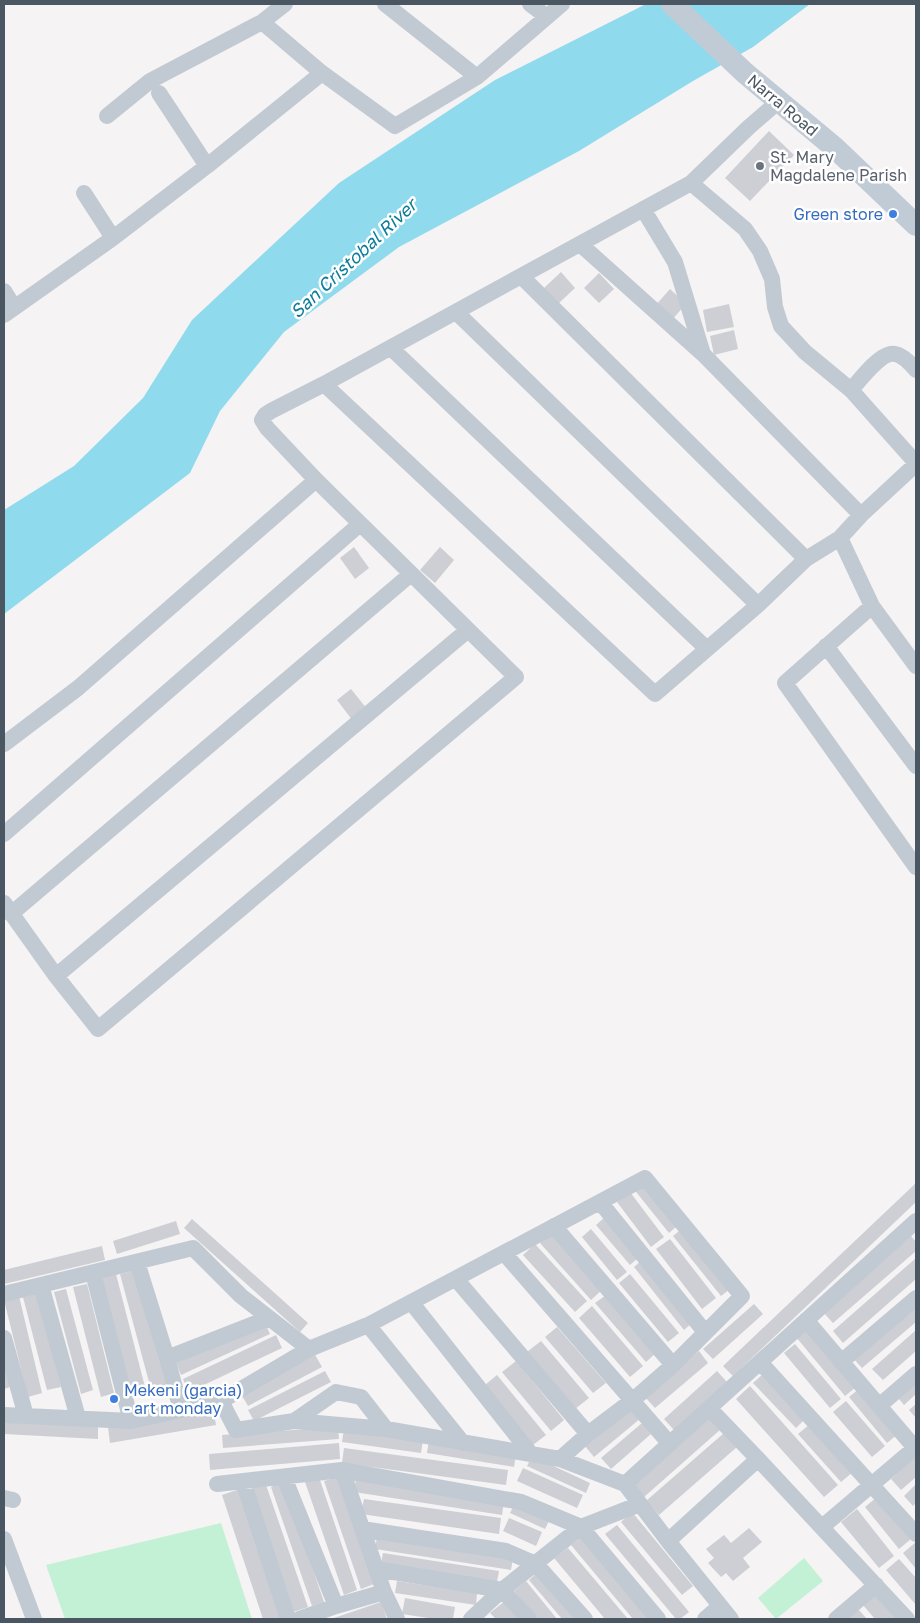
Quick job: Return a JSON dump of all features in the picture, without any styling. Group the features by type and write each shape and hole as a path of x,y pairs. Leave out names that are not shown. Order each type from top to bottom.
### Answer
{"main road":[{"name":"Narra Road","path":"672,4 744,73 834,148 916,225"}],"street":[{"path":"107,116 150,81 262,22 285,4"},
{"path":"385,4 477,77"},
{"path":"530,4 547,17"},
{"path":"262,22 322,73 395,126 477,77 562,4"},
{"path":"4,292 9,311 113,238 207,166 322,73"},
{"path":"159,93 207,166"},
{"path":"411,574 7,909 98,1029 516,678 468,630 316,480 267,428 262,420 265,414 324,384 691,182 779,101"},
{"path":"324,384 655,694 758,605 806,559 840,538 861,515 916,464 851,390 805,352 781,326 775,307 772,279 760,251 745,230 691,182"},
{"path":"84,193 113,238"},
{"path":"643,209 675,262 703,354"},
{"path":"580,244 703,354 861,515"},
{"path":"521,276 806,559"},
{"path":"456,312 758,605"},
{"path":"390,348 707,649"},
{"path":"851,390 877,362 890,354 897,355 909,362 916,370"},
{"path":"4,744 78,688 316,480"},
{"path":"4,834 360,524"},
{"path":"840,538 872,606 916,666"},
{"path":"872,606 785,683 916,867"},
{"path":"56,976 468,630"},
{"path":"826,646 916,766"},
{"path":"4,1415 131,1421 221,1401 309,1349 368,1325 645,1178 742,1296 672,1365 633,1400 588,1434 560,1459"},
{"path":"600,1202 706,1332"},
{"path":"554,1226 672,1365"},
{"path":"625,1484 806,1320 914,1226"},
{"path":"4,1294 193,1248 241,1296 309,1349"},
{"path":"504,1253 670,1444"},
{"path":"137,1262 181,1410"},
{"path":"93,1272 131,1421"},
{"path":"456,1279 588,1434"},
{"path":"41,1285 78,1418"},
{"path":"841,1362 916,1298"},
{"path":"411,1302 532,1454"},
{"path":"167,1358 269,1318"},
{"path":"806,1320 916,1447 822,1528"},
{"path":"368,1325 463,1442"},
{"path":"4,1338 26,1416"},
{"path":"760,1362 915,1530"},
{"path":"879,1406 916,1374"},
{"path":"294,1421 336,1392 361,1396 386,1429"},
{"path":"221,1401 236,1430 294,1421 386,1429 560,1459 625,1484 668,1542 731,1619"},
{"path":"709,1408 907,1619"},
{"path":"668,1542 758,1459"},
{"path":"342,1470 384,1592 396,1619"},
{"path":"217,1484 342,1470 521,1502 582,1527 658,1619"},
{"path":"284,1477 336,1606"},
{"path":"243,1481 288,1619"},
{"path":"471,1619 502,1590 582,1527 640,1504"},
{"path":"362,1529 506,1550 536,1564 586,1619"},
{"path":"4,1539 34,1619"},
{"path":"376,1569 502,1590 529,1619"},
{"path":"836,1619 876,1585"},
{"path":"299,1619 384,1592"},
{"path":"705,1619 720,1606"}],"green space":[{"path":"221,1523 252,1619 65,1619 46,1565"},
{"path":"804,1558 823,1581 776,1619 758,1598"}],"water":[{"name":"San Cristobal River","path":"646,4 810,4 753,47 693,81 579,151 399,247 284,332 220,411 190,473 4,614 4,510 74,466 143,398 192,320 339,183 495,80"}],"building":[{"name":"St. Mary Magdalene Parish","path":"769,131 794,155 750,201 725,178"},
{"path":"561,272 575,288 558,304 544,288"},
{"path":"599,273 614,289 599,303 584,288"},
{"path":"670,289 686,304 671,321 655,306"},
{"path":"729,304 734,327 707,332 703,310"},
{"path":"734,330 738,349 714,355 710,336"},
{"path":"354,547 369,568 355,579 340,558"},
{"path":"440,547 454,560 435,583 420,570"},
{"path":"351,689 367,709 353,721 337,700"},
{"path":"641,1182 677,1226 669,1233 633,1188"},
{"path":"916,1183 916,1202 733,1376 723,1366"},
{"path":"630,1192 664,1237 651,1247 617,1202"},
{"path":"604,1218 638,1258 630,1265 596,1225"},
{"path":"192,1219 308,1323 300,1332 184,1228"},
{"path":"176,1221 180,1234 117,1254 113,1241"},
{"path":"683,1228 730,1289 721,1296 673,1236"},
{"path":"591,1229 627,1272 617,1280 582,1237"},
{"path":"552,1232 603,1289 591,1300 540,1243"},
{"path":"911,1236 916,1242 916,1251 833,1323 823,1312"},
{"path":"670,1239 716,1298 702,1309 656,1249"},
{"path":"535,1244 587,1301 575,1312 523,1255"},
{"path":"102,1246 105,1260 4,1284 4,1270"},
{"path":"916,1258 916,1279 843,1343 833,1331"},
{"path":"642,1260 692,1323 684,1330 634,1267"},
{"path":"136,1270 169,1393 153,1397 120,1274"},
{"path":"116,1274 146,1391 131,1395 100,1278"},
{"path":"630,1274 679,1333 668,1342 619,1283"},
{"path":"87,1284 114,1393 101,1397 73,1287"},
{"path":"66,1289 93,1390 81,1394 54,1292"},
{"path":"37,1294 61,1387 47,1390 23,1297"},
{"path":"606,1295 656,1353 646,1362 595,1303"},
{"path":"19,1296 42,1393 28,1397 4,1300"},
{"path":"754,1304 763,1314 713,1359 703,1349"},
{"path":"916,1305 916,1322 862,1368 853,1358"},
{"path":"592,1306 643,1366 630,1377 579,1318"},
{"path":"265,1323 270,1334 181,1375 176,1363"},
{"path":"557,1327 606,1383 593,1393 545,1337"},
{"path":"807,1327 856,1387 845,1396 796,1337"},
{"path":"916,1330 916,1351 883,1380 872,1369"},
{"path":"276,1335 282,1348 189,1392 183,1379"},
{"path":"541,1341 589,1398 575,1409 527,1352"},
{"path":"795,1344 841,1399 830,1408 784,1353"},
{"path":"699,1351 708,1363 655,1408 645,1397"},
{"path":"314,1353 322,1367 248,1406 240,1392"},
{"path":"516,1361 564,1420 551,1431 502,1372"},
{"path":"4,1366 10,1387 4,1389"},
{"path":"325,1371 331,1382 254,1421 248,1410"},
{"path":"717,1371 727,1382 674,1430 664,1419"},
{"path":"764,1373 806,1418 796,1428 753,1383"},
{"path":"497,1375 546,1435 533,1445 485,1385"},
{"path":"916,1376 916,1394 904,1405 895,1394"},
{"path":"750,1386 838,1485 824,1497 736,1399"},
{"path":"860,1388 898,1434 887,1443 849,1397"},
{"path":"846,1401 885,1446 872,1457 833,1412"},
{"path":"916,1404 916,1418 909,1410"},
{"path":"632,1407 641,1418 594,1457 585,1446"},
{"path":"213,1409 216,1425 110,1443 108,1427"},
{"path":"710,1416 721,1429 644,1497 633,1484"},
{"path":"4,1421 98,1425 98,1439 4,1434"},
{"path":"642,1423 651,1434 611,1469 601,1458"},
{"path":"810,1424 853,1472 841,1482 798,1434"},
{"path":"338,1427 339,1439 223,1448 222,1435"},
{"path":"344,1429 423,1440 421,1453 342,1442"},
{"path":"724,1433 737,1447 659,1515 646,1501"},
{"path":"429,1440 516,1455 514,1467 427,1453"},
{"path":"339,1443 340,1459 210,1470 209,1454"},
{"path":"344,1448 508,1470 506,1485 342,1463"},
{"path":"532,1456 590,1483 586,1493 527,1466"},
{"path":"916,1456 916,1477 901,1490 891,1479"},
{"path":"523,1468 583,1495 577,1508 517,1481"},
{"path":"318,1474 357,1590 344,1595 304,1479"},
{"path":"338,1477 374,1584 361,1589 324,1481"},
{"path":"356,1479 504,1501 502,1515 354,1492"},
{"path":"265,1482 308,1607 293,1612 251,1487"},
{"path":"283,1482 324,1602 312,1606 271,1487"},
{"path":"916,1484 916,1503 913,1506 904,1496"},
{"path":"240,1489 282,1619 263,1619 222,1495"},
{"path":"877,1497 911,1539 899,1549 865,1507"},
{"path":"364,1499 501,1518 499,1534 361,1514"},
{"path":"515,1503 550,1519 545,1529 510,1513"},
{"path":"857,1509 894,1556 879,1568 841,1522"},
{"path":"632,1512 693,1586 682,1595 621,1522"},
{"path":"509,1518 542,1532 536,1546 503,1531"},
{"path":"617,1525 689,1612 680,1619 676,1619 605,1534"},
{"path":"749,1528 762,1542 743,1558 750,1567 733,1581 726,1573 721,1577 708,1563 714,1558 706,1549 724,1535 731,1543"},
{"path":"583,1536 653,1619 633,1619 571,1545"},
{"path":"377,1537 513,1558 511,1570 375,1549"},
{"path":"916,1542 916,1569 903,1553"},
{"path":"568,1548 628,1619 605,1619 554,1558"},
{"path":"383,1553 499,1571 497,1582 381,1564"},
{"path":"899,1559 916,1578 916,1605 886,1570"},
{"path":"540,1570 582,1619 562,1619 529,1580"},
{"path":"397,1581 477,1593 476,1605 395,1593"},
{"path":"526,1581 557,1619 538,1619 514,1591"},
{"path":"876,1593 898,1619 875,1619 862,1604"},
{"path":"405,1598 455,1607 453,1619 435,1619 402,1614"},
{"path":"505,1601 520,1619 496,1619 490,1613"},
{"path":"381,1602 387,1619 331,1619"},
{"path":"858,1609 867,1619 846,1619"}],"place":[{"name":"St. Mary Magdalene Parish","path":"760,166"},
{"name":"Green store","path":"893,214"},
{"name":"Mekeni (garcia) - art monday","path":"114,1399"}]}
